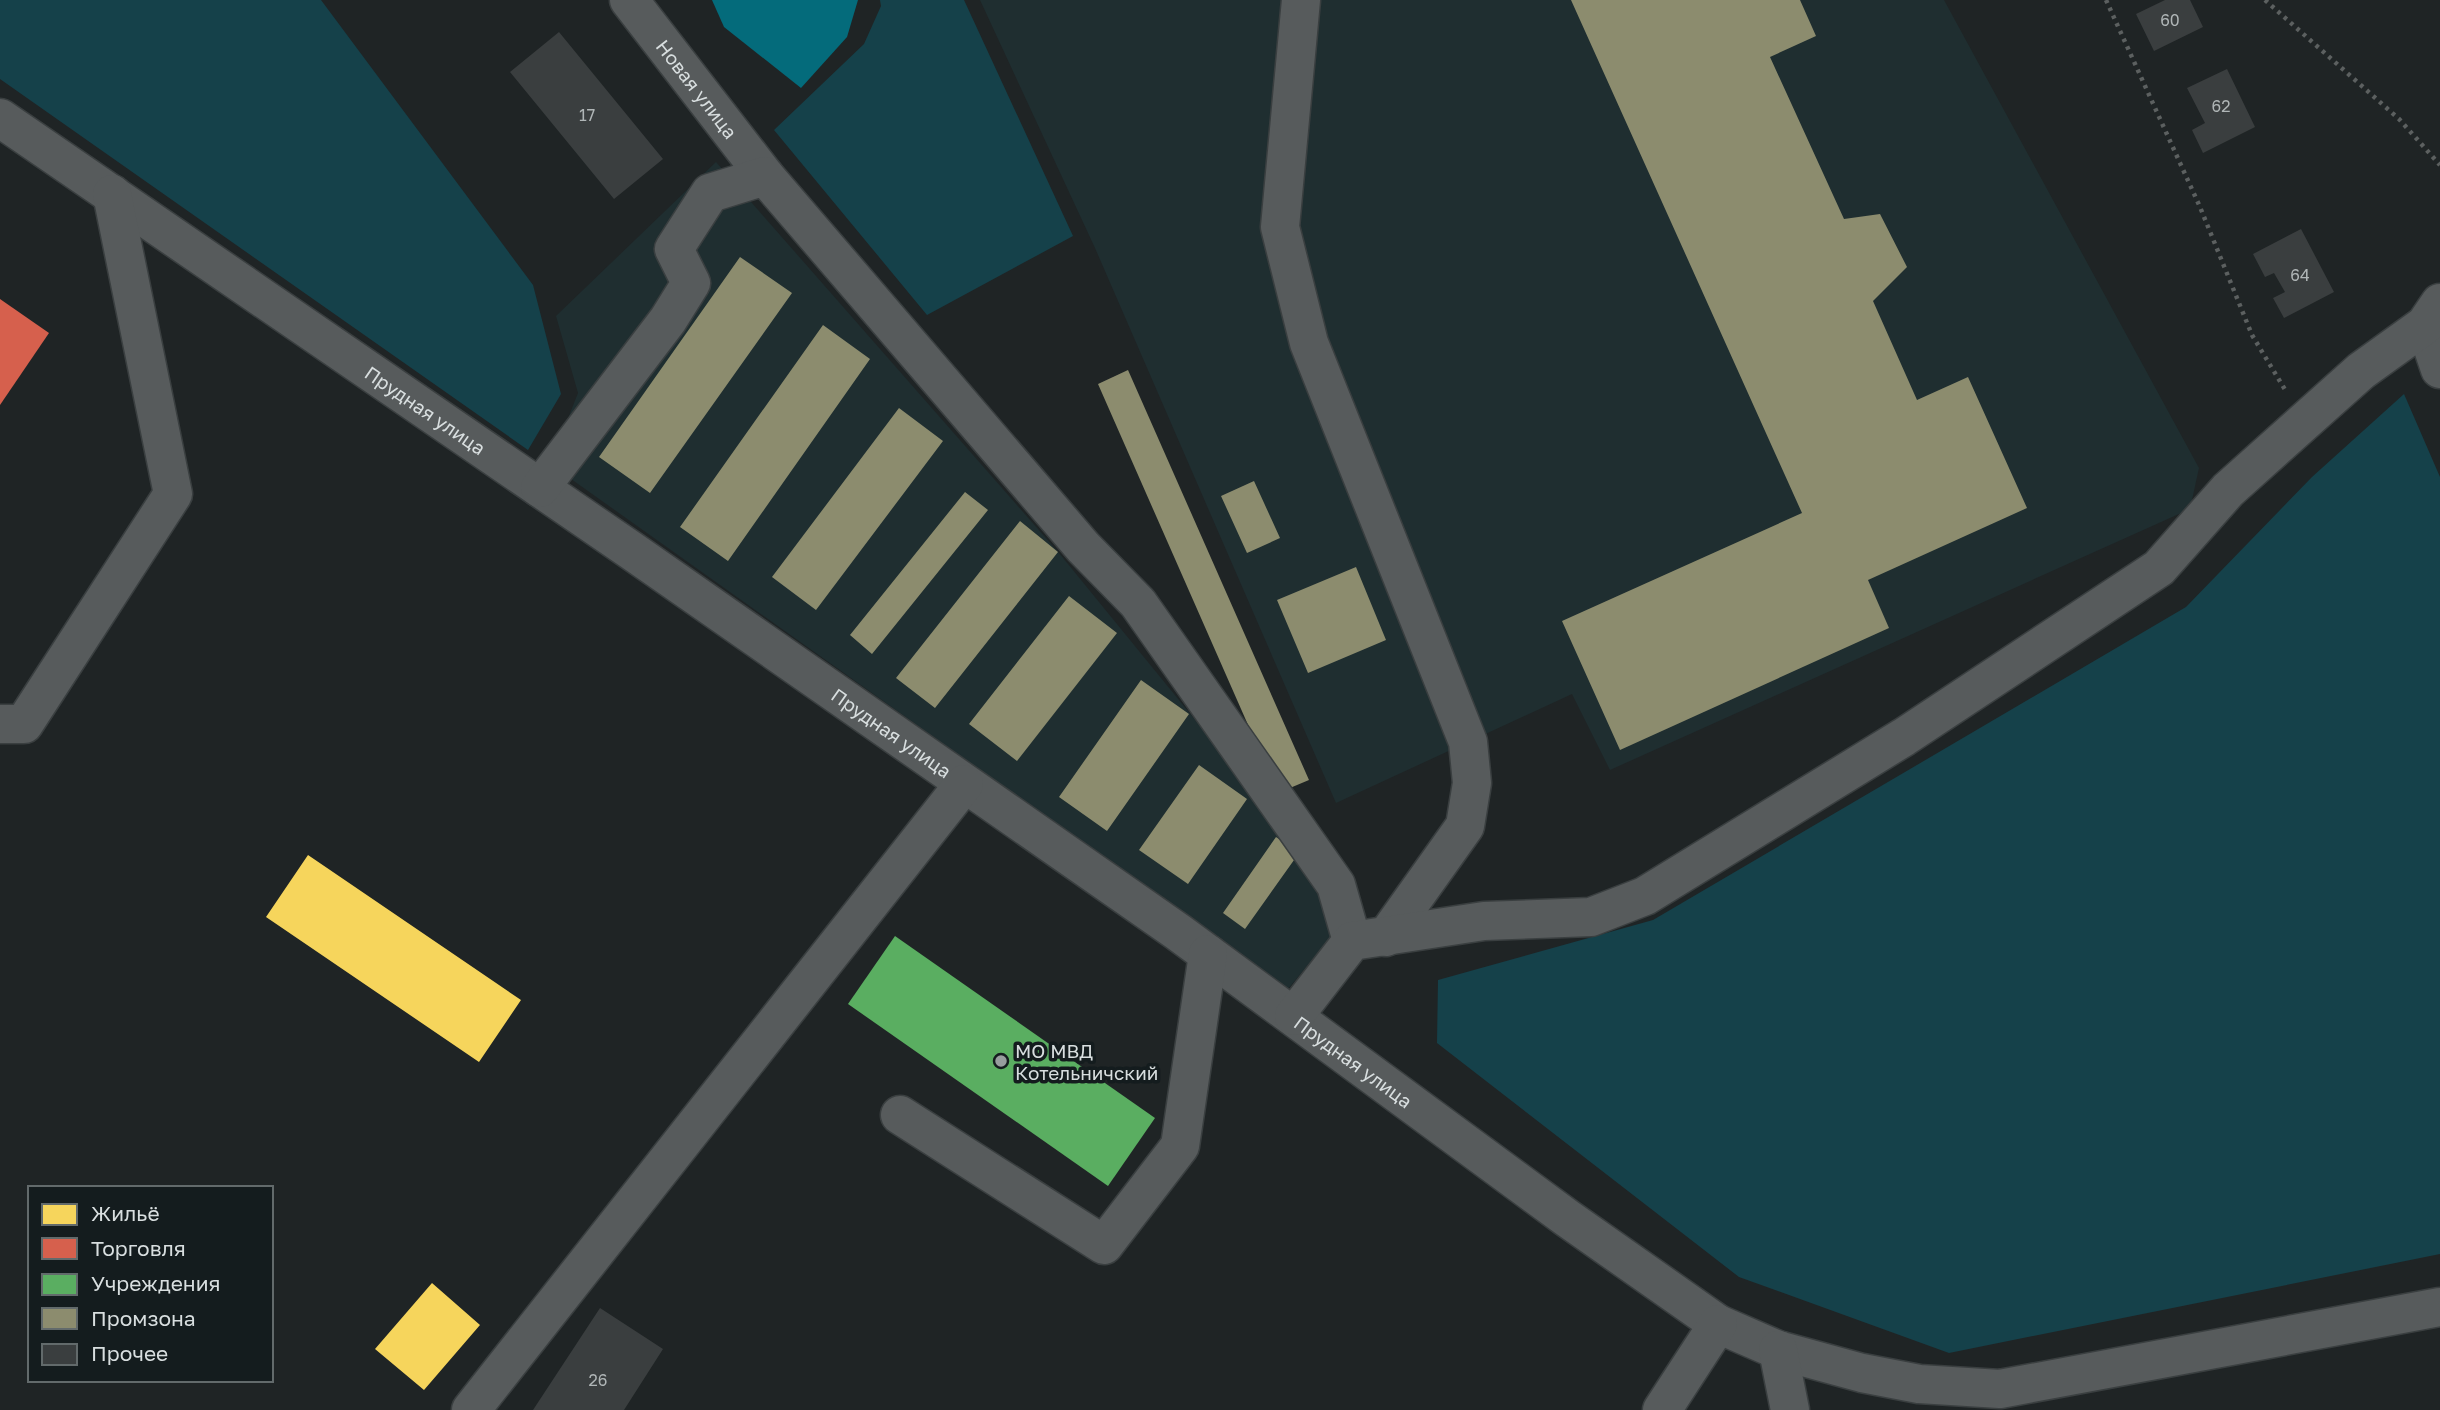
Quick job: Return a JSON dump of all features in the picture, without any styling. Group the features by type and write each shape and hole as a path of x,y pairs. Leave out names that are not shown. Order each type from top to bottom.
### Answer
{"street":[{"name":"Новая улица","path":"629,0 765,176 1083,547 1138,603 1336,885 1369,939"},
{"path":"1294,1016 1369,939 1465,826 1472,783 1468,743 1309,343 1280,227 1301,0"},
{"name":"Прудная улица","path":"0,118 540,488 717,613 802,667 964,785 1208,954 1567,1218 1718,1324 1779,1350 1862,1373 1919,1384 2000,1389 2440,1307"},
{"path":"540,488 668,320 691,283 674,249 710,193 765,176"},
{"path":"0,724 24,724 173,494 112,194"},
{"path":"1369,939 1484,921 1591,917 1645,896 1904,737 2159,568 2228,490 2361,371 2433,314"},
{"path":"2433,314 2440,369"},
{"path":"471,1410 964,785"},
{"path":"900,1115 1104,1245 1180,1146 1208,954"},
{"path":"1662,1410 1718,1324"},
{"path":"1779,1350 1790,1410"}],"path":[{"path":"2106,0 2200,207 2252,335 2304,421"},
{"path":"2265,0 2399,119 2440,165"}],"shaded area":[{"path":"0,0 321,0 533,285 561,394 528,450 0,79"},
{"path":"712,0 858,0 847,37 801,88 724,27"},
{"path":"880,0 964,0 1073,236 927,315 774,130 864,44 881,6"},
{"path":"980,0 1944,0 2199,468 2190,509 1610,770 1572,694 1336,803 1095,248"},
{"path":"716,162 1059,553 1325,879 1335,932 1288,989 550,464 578,393 556,316"},
{"path":"2404,394 2440,477 2440,1254 1949,1353 1739,1277 1437,1043 1438,980 1653,920 2186,607 2312,477"}],"building: Жильё":[{"path":"308,855 521,1000 479,1062 266,917"},
{"path":"432,1283 480,1325 424,1390 375,1349"}],"building: Торговля":[{"path":"0,299 49,333 0,405"}],"building: Учреждения":[{"name":"МО МВД Котельничский","path":"895,936 1155,1118 1108,1186 848,1004"}],"building: Промзона":[{"path":"1571,0 1800,0 1816,36 1770,57 1844,219 1880,214 1907,267 1873,301 1917,400 1968,377 2027,508 1868,580 1889,628 1620,750 1562,621 1802,513"},
{"path":"740,257 792,293 650,493 599,457"},
{"path":"823,325 870,359 728,561 680,527"},
{"path":"1128,370 1309,780 1278,793 1098,384"},
{"path":"899,408 943,441 816,610 772,577"},
{"path":"1254,481 1280,538 1247,553 1221,496"},
{"path":"965,492 988,510 872,654 850,635"},
{"path":"1020,521 1058,552 935,708 896,678"},
{"path":"1356,567 1386,640 1308,673 1277,600"},
{"path":"1069,596 1117,633 1017,761 969,724"},
{"path":"1141,680 1189,714 1107,831 1059,797"},
{"path":"1199,765 1247,799 1188,884 1139,850"},
{"path":"1276,837 1299,853 1245,929 1223,913"}],"building: Прочее":[{"path":"2165,0 2190,0 2203,27 2154,51 2136,14"},
{"path":"559,32 663,159 614,199 510,72"},
{"path":"2227,69 2255,127 2203,153 2192,130 2205,123 2187,88"},
{"path":"2301,229 2334,292 2284,318 2273,298 2285,292 2274,273 2265,277 2253,254"},
{"path":"600,1308 663,1349 624,1410 533,1410"}],"place":[{"name":"МО МВД Котельничский","path":"1001,1061"}]}
